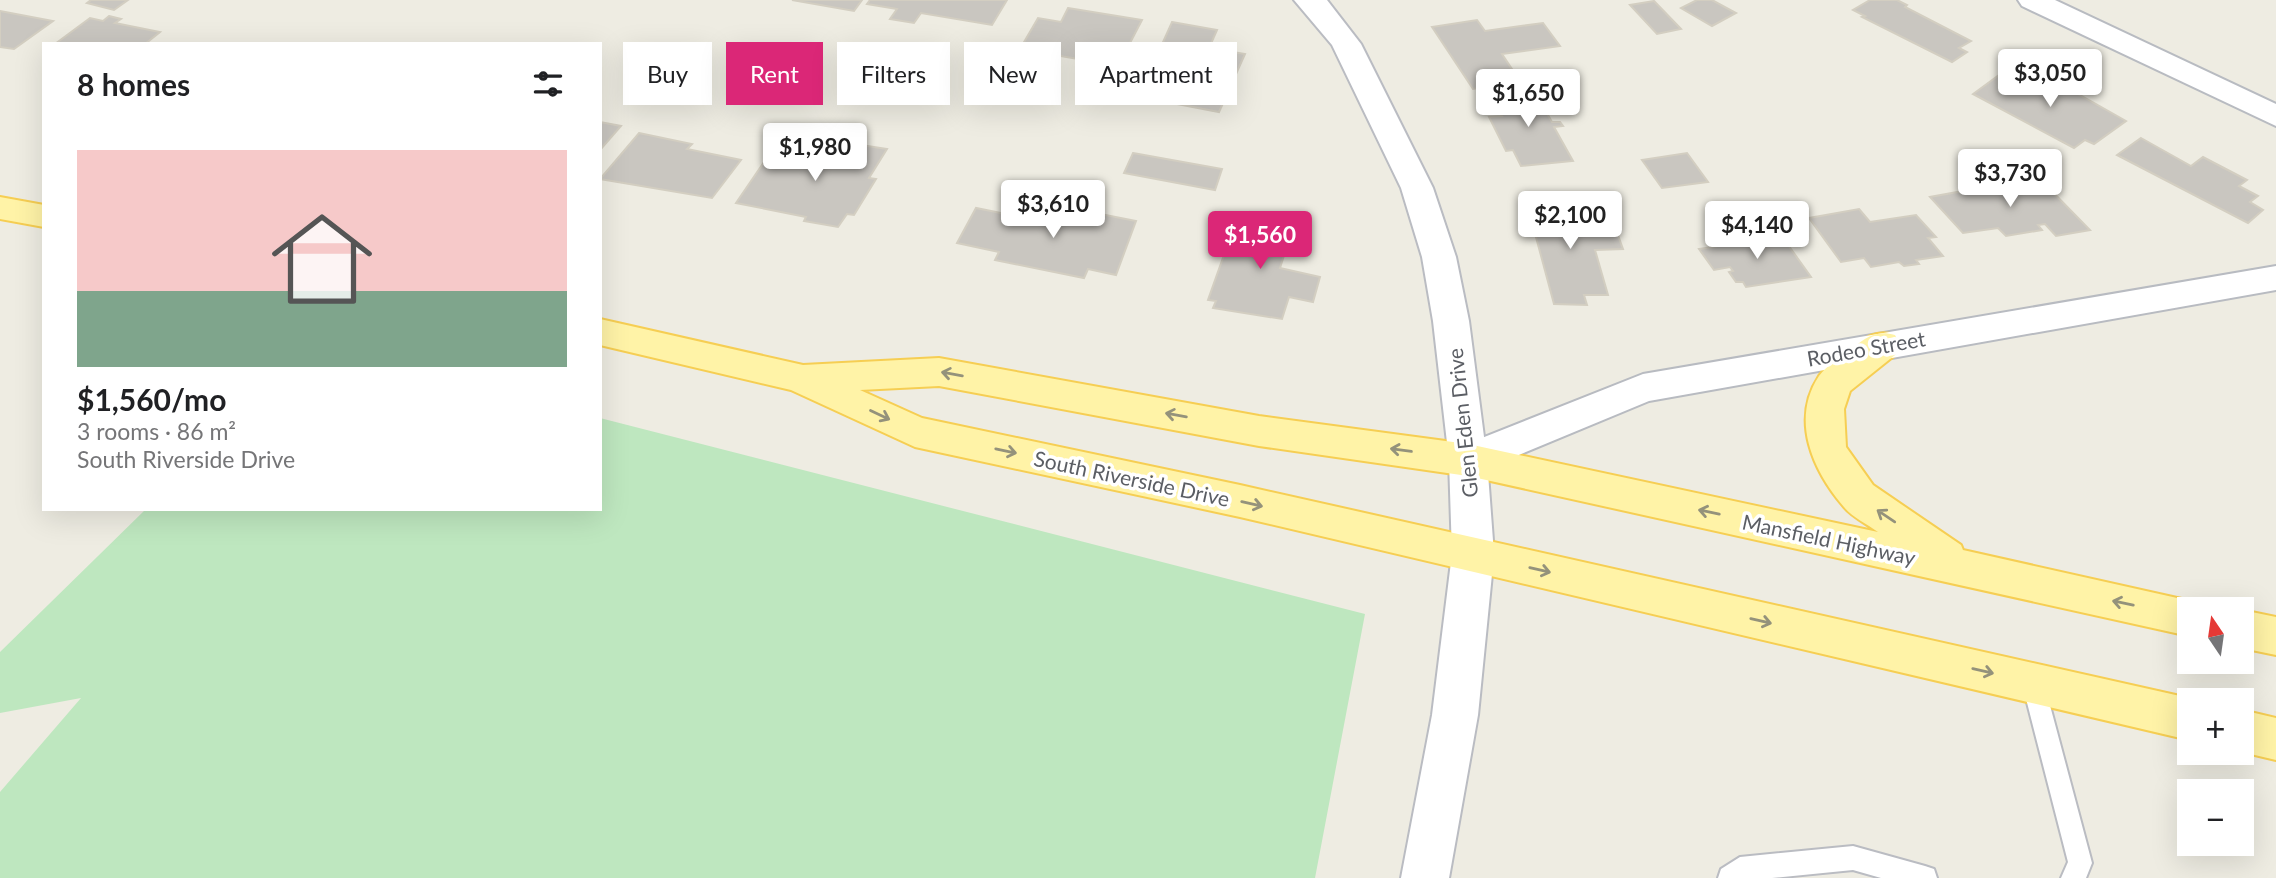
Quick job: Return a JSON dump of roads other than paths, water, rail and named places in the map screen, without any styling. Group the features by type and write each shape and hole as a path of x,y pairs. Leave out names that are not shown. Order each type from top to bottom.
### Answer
{"main road":[{"path":"0,208 42,216"},
{"name":"South Riverside Drive","path":"602,332 800,378 915,432 1473,554"},
{"path":"1882,345 1834,383 1825,409 1827,450 1859,497 1963,568"},
{"name":"South Riverside Drive","path":"800,378 939,372 1259,430 1468,460"},
{"name":"Mansfield Highway","path":"1468,460 2177,614"},
{"path":"1473,554 2177,716"},
{"path":"2254,631 2276,636"},
{"path":"2254,734 2276,739"}],"street":[{"name":"Glen Eden Drive","path":"1308,0 1346,44 1417,188 1438,257 1451,321 1468,460 1473,554 1455,715 1425,878"},
{"path":"2032,0 2276,116"},
{"name":"Rodeo Street","path":"1468,460 1643,388 2276,278"}],"lane":[{"path":"2033,683 2080,863 2073,878"},
{"path":"1730,878 1740,869 1853,858 1924,878"}]}
